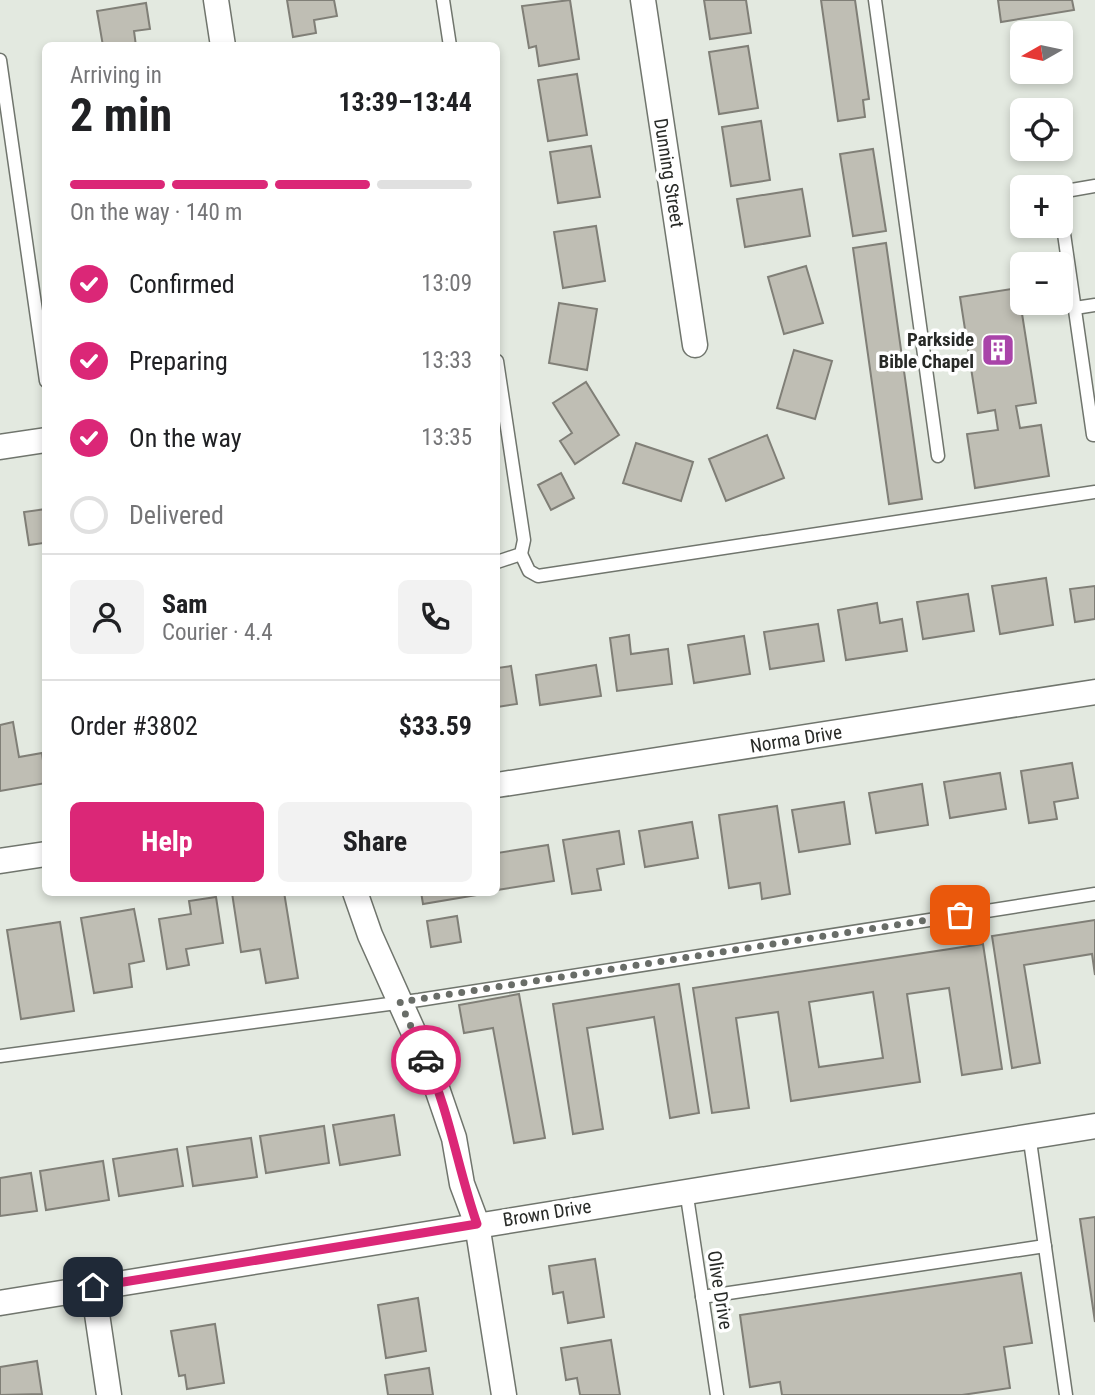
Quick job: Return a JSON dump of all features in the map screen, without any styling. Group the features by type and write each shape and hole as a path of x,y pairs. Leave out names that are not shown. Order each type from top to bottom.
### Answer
{"street":[{"path":"216,0 222,42"},
{"name":"Dunning Street","path":"643,0 695,345"},
{"path":"0,447 42,441"},
{"name":"Norma Drive","path":"500,785 1095,692"},
{"path":"0,861 42,855"},
{"path":"357,896 431,1071 454,1138 462,1184 477,1224 503,1395"},
{"name":"Brown Drive","path":"0,1303 1029,1134 1095,1126"},
{"path":"93,1287 109,1395"}],"lane":[{"path":"443,0 449,42"},
{"path":"875,0 938,457"},
{"path":"0,60 42,353"},
{"path":"1073,190 1095,186"},
{"path":"1065,238 1095,435"},
{"path":"1075,308 1095,304"},
{"path":"500,380 524,540 521,554 529,571 538,576 1095,492"},
{"path":"500,561 521,554"},
{"path":"0,1056 400,1002 1095,894"},
{"path":"1029,1134 1066,1395"},
{"name":"Olive Drive","path":"686,1190 717,1395"},
{"path":"702,1297 1045,1245"}],"building":[{"path":"287,0 334,0 337,16 314,20 316,33 293,37"},
{"path":"570,0 579,59 539,66 536,46 529,48 522,6"},
{"path":"704,0 746,0 751,33 710,39"},
{"path":"821,0 855,0 869,99 863,100 865,117 838,121"},
{"path":"998,0 1072,0 1074,10 1001,22"},
{"path":"146,3 150,29 134,31 135,42 102,42 97,11"},
{"path":"748,46 758,108 719,114 709,52"},
{"path":"577,74 587,135 548,141 538,80"},
{"path":"761,121 770,180 731,186 722,127"},
{"path":"591,146 600,197 558,203 550,152"},
{"path":"873,149 886,231 853,236 840,154"},
{"path":"802,189 810,236 745,247 737,199"},
{"path":"596,226 605,281 563,288 554,232"},
{"path":"886,243 922,499 889,504 853,248"},
{"path":"806,266 823,323 784,334 768,277"},
{"name":"Parkside Bible Chapel","path":"1010,289 1010,315 1022,315 1036,403 1016,406 1020,428 1041,425 1049,476 975,488 967,434 998,430 995,410 978,413 960,297"},
{"path":"559,303 597,309 587,370 549,363"},
{"path":"794,350 832,361 815,419 777,408"},
{"path":"586,382 619,435 575,464 560,441 572,433 553,403"},
{"path":"767,435 784,478 726,501 709,459"},
{"path":"636,443 693,462 681,501 623,483"},
{"path":"561,473 574,498 551,510 538,485"},
{"path":"42,510 42,543 29,545 24,512"},
{"path":"1046,578 1053,625 1000,634 992,586"},
{"path":"1095,586 1095,619 1075,622 1070,589"},
{"path":"968,594 974,631 923,639 917,602"},
{"path":"877,603 880,623 902,619 907,651 846,660 838,610"},
{"path":"818,624 824,661 770,669 764,632"},
{"path":"629,635 631,654 668,649 672,684 617,691 610,638"},
{"path":"744,636 750,674 694,683 688,645"},
{"path":"596,665 601,696 540,705 536,675"},
{"path":"511,666 517,704 500,707 500,668"},
{"path":"13,722 19,757 42,753 42,784 0,791 0,725"},
{"path":"1072,763 1078,798 1054,802 1057,819 1029,823 1021,771"},
{"path":"1000,773 1006,809 950,818 944,782"},
{"path":"922,784 928,825 876,833 869,793"},
{"path":"844,802 850,844 799,852 792,810"},
{"path":"777,806 790,894 762,899 760,883 729,888 719,815"},
{"path":"692,822 698,858 645,867 639,831"},
{"path":"619,831 624,864 597,869 601,890 572,894 563,840"},
{"path":"548,845 554,881 500,890 500,853"},
{"path":"232,896 285,896 298,978 266,983 260,949 241,952"},
{"path":"422,896 471,896 423,904"},
{"path":"216,897 223,943 186,949 189,965 167,969 159,919 191,914 189,901"},
{"path":"134,909 144,961 129,964 132,987 94,993 81,918"},
{"path":"457,916 461,942 431,947 427,921"},
{"path":"1095,920 1095,975 1092,954 1024,965 1040,1063 1012,1068 992,936"},
{"path":"60,922 74,1011 21,1019 7,930"},
{"path":"983,944 1002,1069 962,1075 949,988 907,994 920,1082 791,1101 778,1012 736,1018 749,1108 712,1113 693,988","holes":["873,992 883,1058 819,1067 809,1002"]},
{"path":"679,984 699,1113 670,1118 654,1017 587,1028 603,1129 573,1134 553,1004"},
{"path":"519,994 545,1138 514,1143 493,1028 464,1033 459,1005"},
{"path":"394,1115 400,1155 340,1165 333,1125"},
{"path":"324,1126 329,1163 266,1173 260,1136"},
{"path":"251,1138 257,1177 193,1186 187,1147"},
{"path":"177,1149 183,1186 119,1196 113,1159"},
{"path":"103,1161 109,1200 46,1210 40,1171"},
{"path":"31,1173 37,1211 0,1216 0,1178"},
{"path":"1095,1217 1095,1322 1080,1219"},
{"path":"595,1259 604,1317 568,1323 563,1292 553,1294 549,1266"},
{"path":"1021,1273 1032,1343 1004,1347 1010,1388 962,1395 782,1395 780,1382 750,1387 740,1315"},
{"path":"418,1298 426,1351 386,1358 378,1305"},
{"path":"215,1324 224,1383 187,1389 185,1375 179,1376 171,1331"},
{"path":"611,1340 620,1395 580,1395 577,1378 566,1380 561,1348"},
{"path":"37,1361 42,1394 0,1395 0,1367"},
{"path":"429,1368 433,1395 388,1395 385,1375"}],"way so far":[{"path":"426,1060 400,1002 960,915"}],"place":[{"name":"Parkside Bible Chapel","path":"998,350"}],"route":[{"path":"93,1287 477,1224 462,1184 454,1138 426,1060"}]}
